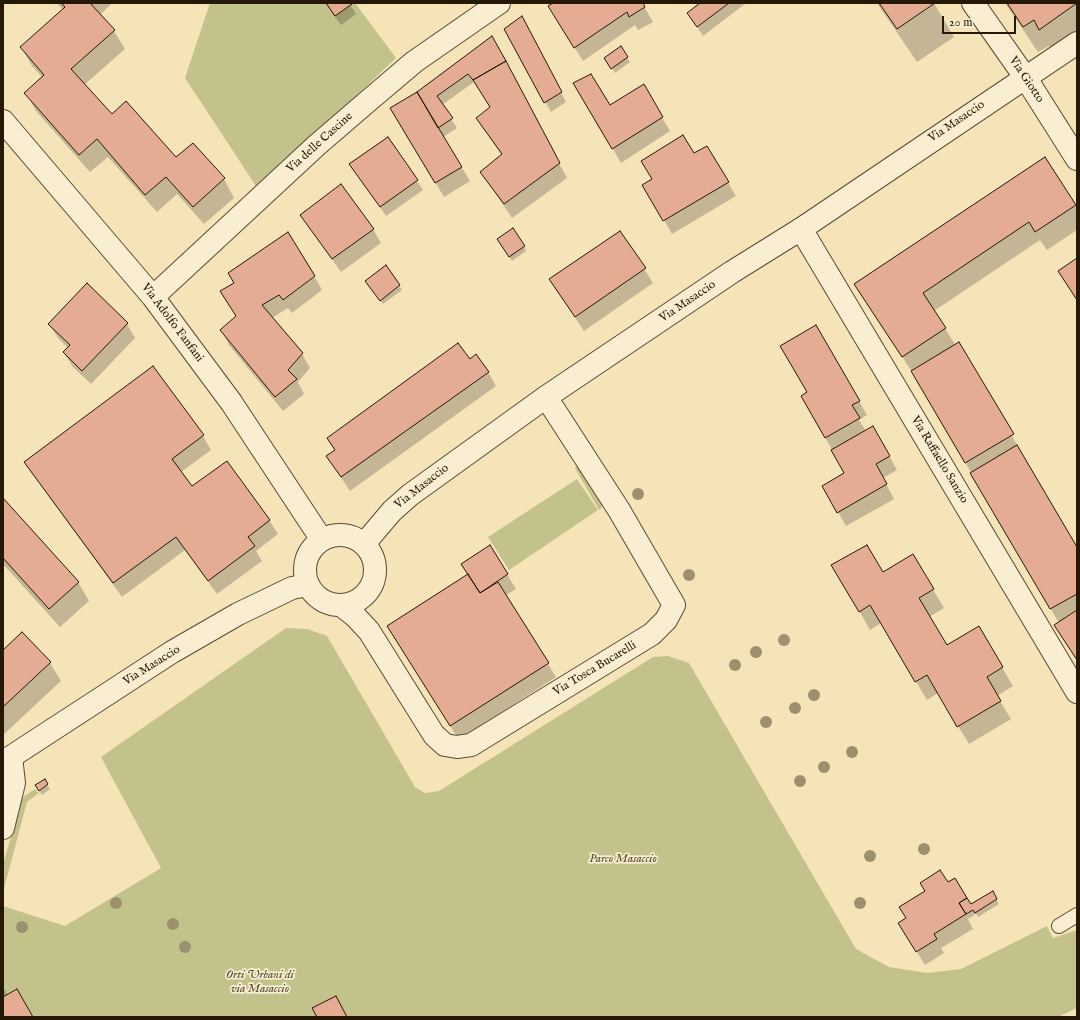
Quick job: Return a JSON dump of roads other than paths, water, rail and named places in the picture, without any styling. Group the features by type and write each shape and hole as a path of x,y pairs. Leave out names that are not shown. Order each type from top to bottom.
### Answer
{"street":[{"name":"Via delle Cascine","path":"153,297 317,144 366,102 414,62 499,3"},
{"name":"Via Giotto","path":"973,3 1025,76 1077,159"},
{"name":"Via Masaccio","path":"364,544 392,511 410,495 546,396 732,272 800,229 1077,42"},
{"name":"Via Adolfo Fanfani","path":"3,121 153,297 231,402 322,540"},
{"name":"Via Raffaello Sanzio","path":"800,229 1077,692"},
{"name":"Via Tosca Bucarelli","path":"341,605 370,631 434,735 445,745 457,747 471,745 652,634 666,620 674,605 619,510 546,396"},
{"path":"340,535 356,538 364,544 372,555 375,568 371,587 357,600 341,605 323,601 316,596 308,585 305,568 310,551 322,540 340,535"},
{"name":"Via Masaccio","path":"7,760 172,652 238,614 292,588 308,585"},
{"path":"3,828 14,782 7,760"}],"lane":[{"path":"1059,926 1077,915"}],"park label":[{"name":"Parco Masaccio","path":"623,860"},
{"name":"Orti Urbani di via Masaccio","path":"260,983"}]}
